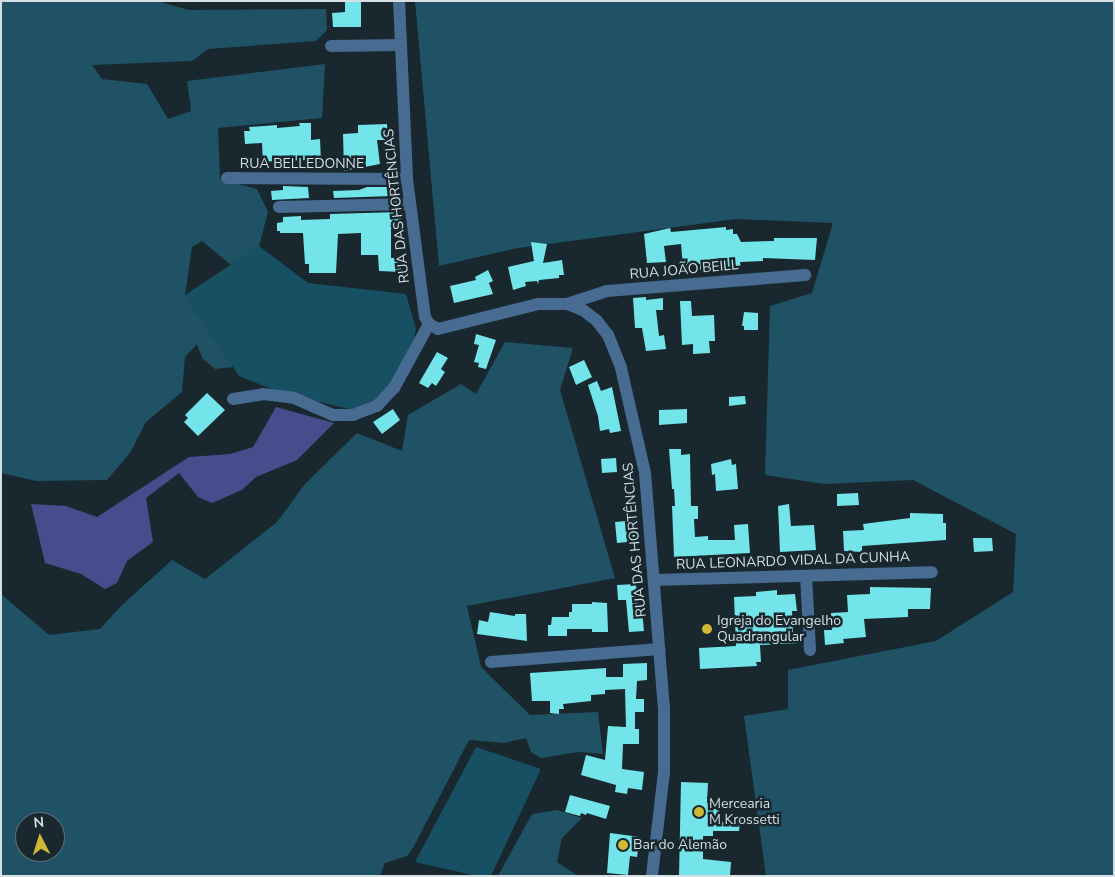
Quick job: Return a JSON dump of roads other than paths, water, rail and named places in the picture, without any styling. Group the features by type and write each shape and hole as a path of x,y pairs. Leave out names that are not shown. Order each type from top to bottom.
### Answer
{"street":[{"name":"RUA DAS HORTÊNCIAS","path":"399,1 407,178 423,307 430,324 438,329 448,328 538,304 567,304 583,310 596,321 608,335 617,355 643,459 659,649 665,754 652,876"},
{"path":"331,46 400,45"},
{"name":"RUA BELLEDONNE","path":"227,178 407,178"},
{"path":"279,206 410,204"},
{"name":"RUA JOÃO BEILL","path":"567,304 607,291 805,275"},
{"path":"233,399 263,394 294,398 333,414 353,414 377,406 394,388 430,324"},
{"name":"RUA LEONARDO VIDAL DA CUNHA","path":"654,580 932,572"},
{"path":"806,576 810,650"},
{"path":"490,662 659,649"}],"water":[{"path":"276,407 334,423 297,460 256,477 242,490 212,503 198,497 179,473 146,498 153,542 127,561 117,583 105,589 81,574 45,563 31,504 66,506 97,517 189,457 230,454 253,447"}],"place":[{"name":"Igreja do Evangelho Quadrangular","path":"707,629"},
{"name":"Mercearia M Krossetti","path":"699,812"},
{"name":"Bar do Alemão","path":"623,845"}]}
